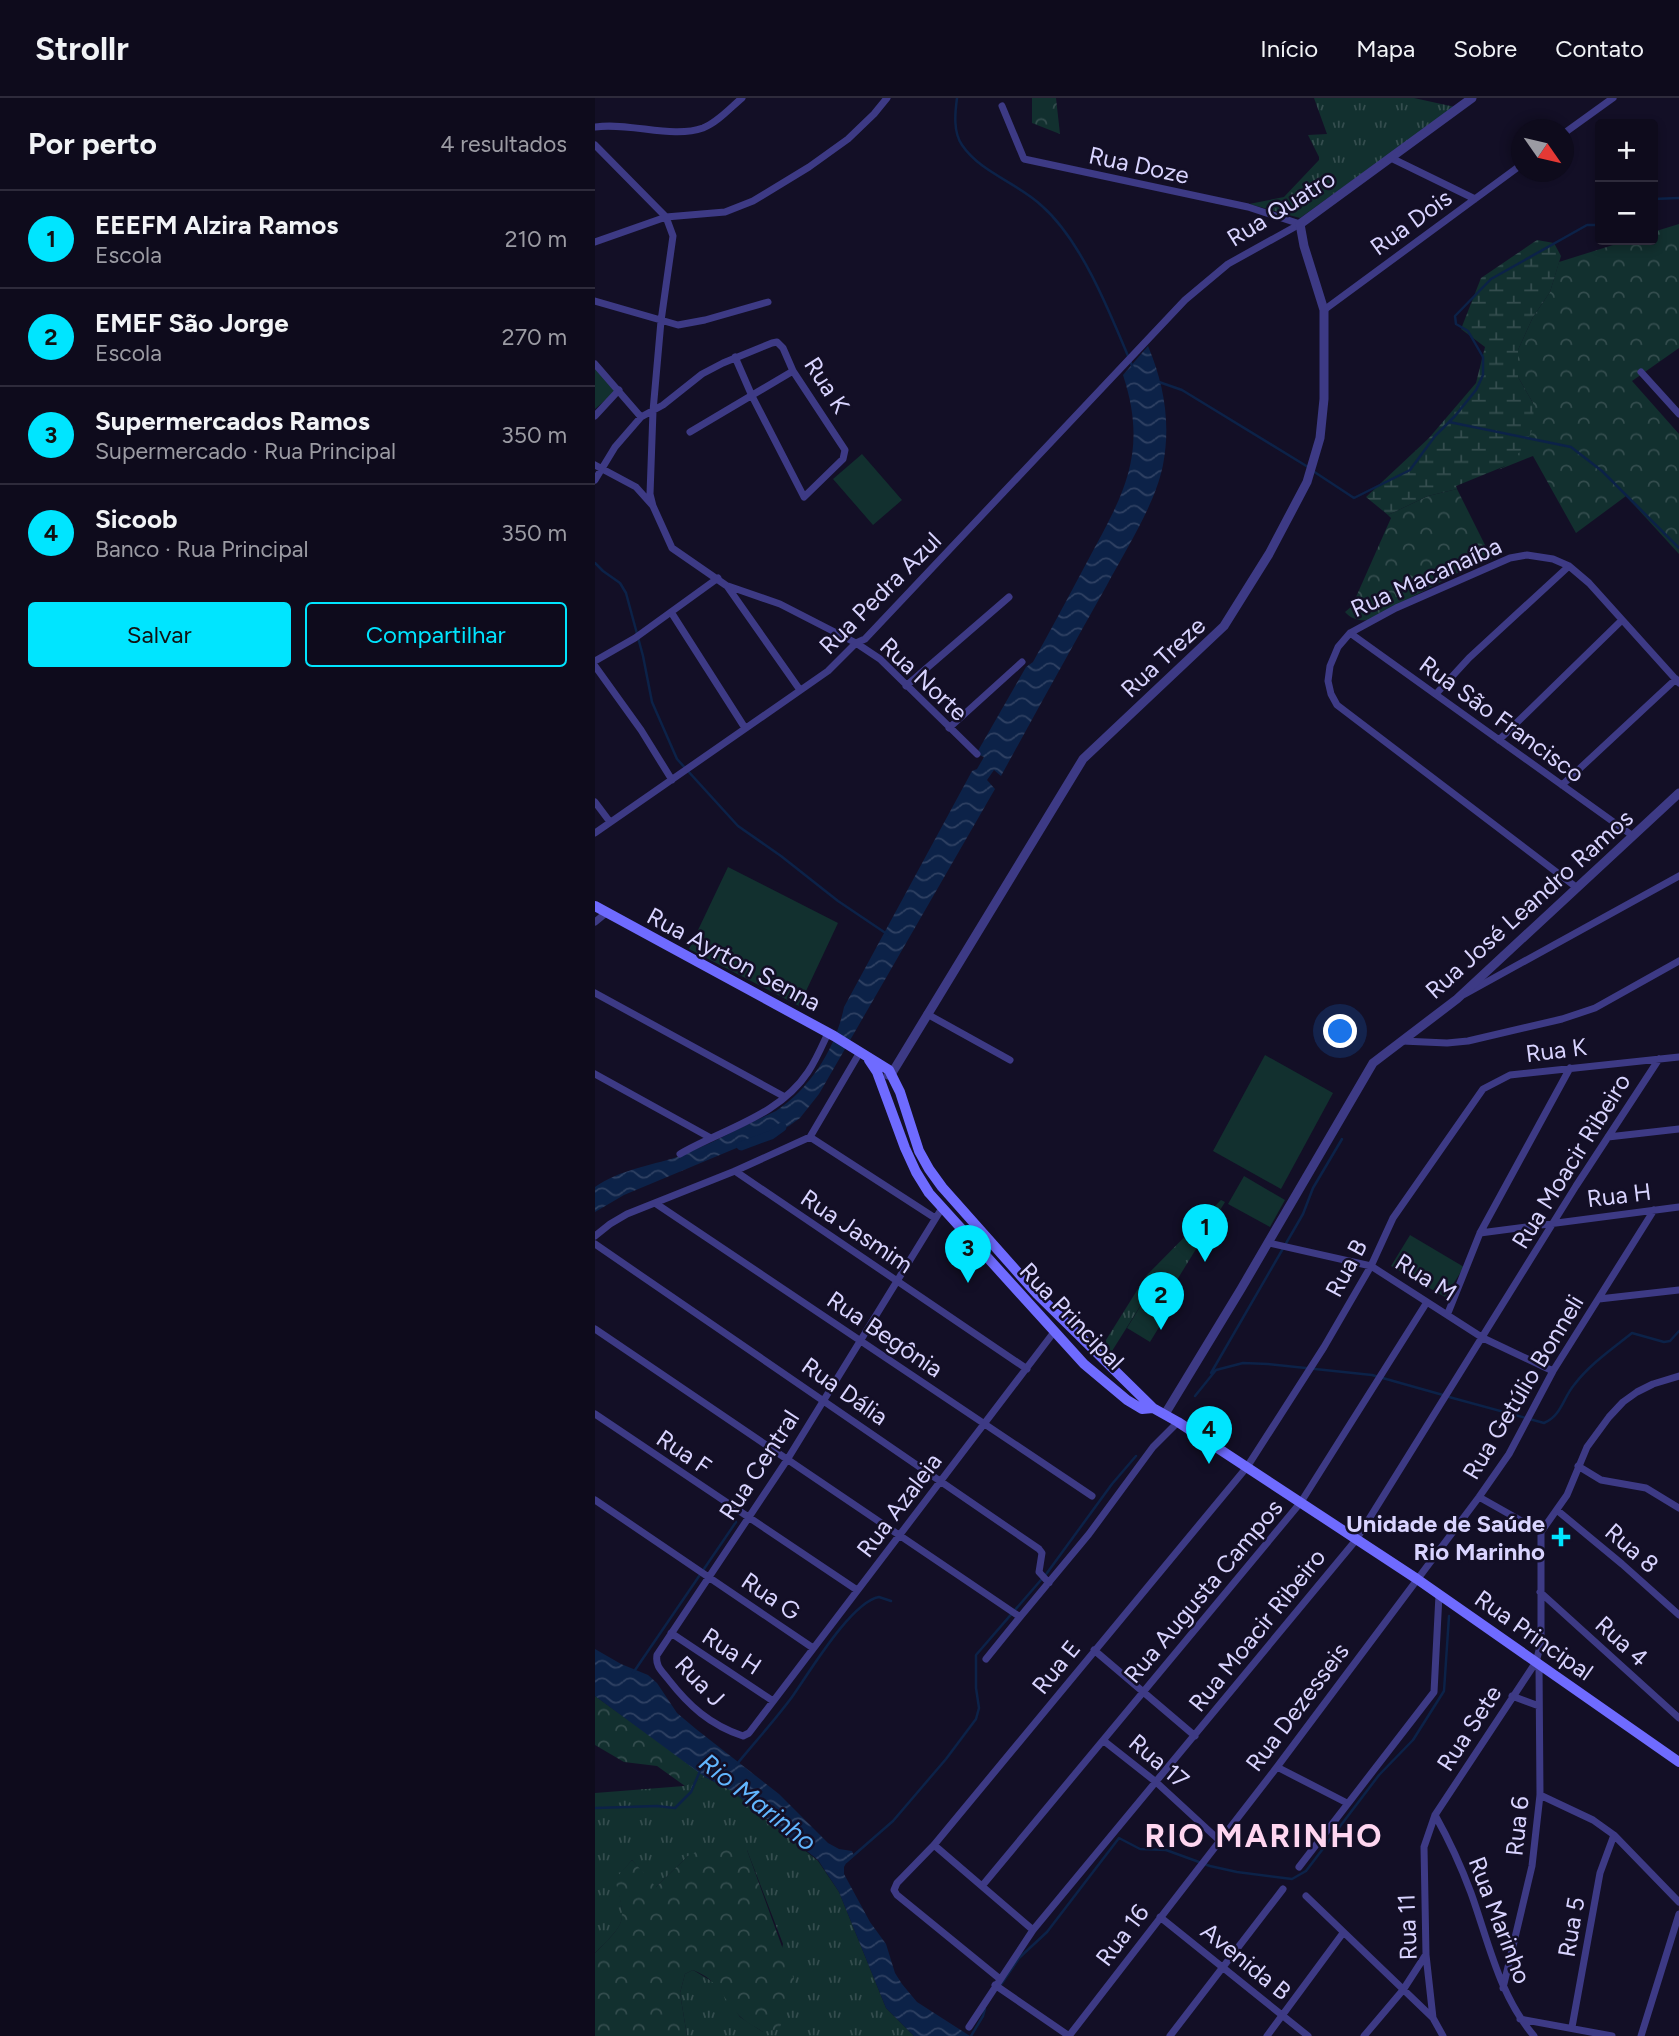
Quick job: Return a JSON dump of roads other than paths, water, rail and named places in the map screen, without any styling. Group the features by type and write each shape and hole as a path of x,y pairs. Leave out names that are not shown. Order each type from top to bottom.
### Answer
{"main road":[{"name":"Rua Ayrton Senna","path":"595,906 860,1052"},
{"path":"860,1052 891,1073"},
{"name":"Rua Principal","path":"860,1052 881,1081 916,1172 939,1213 1084,1364 1127,1400 1142,1409 1153,1408"},
{"name":"Rua Principal","path":"891,1073 919,1151 942,1187 1037,1294 1153,1408 1417,1579 1679,1762"}],"street":[{"path":"595,127 630,125 673,131 700,129 715,121 742,98"},
{"path":"595,242 666,217 725,212 753,201 809,167 848,139 887,98"},
{"name":"Rua Quatro","path":"1122,364 1185,300 1228,264 1300,224 1472,98"},
{"path":"1574,126 1613,98"},
{"name":"Rua Doze","path":"1002,106 1024,159 1248,207 1300,224"},
{"path":"595,146 666,217 673,236 661,320 653,411 650,481 653,506"},
{"path":"1391,158 1475,199"},
{"name":"Rua Dois","path":"1324,310 1511,172"},
{"name":"Rua Treze","path":"881,1081 891,1073 1083,759 1224,626 1269,554 1307,482 1320,438 1324,399 1324,310 1300,224"},
{"path":"595,301 670,324 686,324 768,302"},
{"name":"Rua K","path":"735,358 772,343 781,344 793,371 844,445 843,459 804,497 752,396"},
{"path":"595,480 599,467 641,417 702,374 735,358 752,396"},
{"path":"595,364 641,417"},
{"name":"Rua Pedra Azul","path":"595,833 828,671 856,643 865,639 1122,364"},
{"path":"690,432 793,371"},
{"path":"1641,372 1679,414"},
{"path":"595,416 619,390"},
{"path":"599,467 636,486 653,506 672,548 727,586 800,690"},
{"name":"Rua Macanaíba","path":"1576,887 1337,705 1328,681 1329,666 1338,646 1350,633 1395,608 1510,558 1538,556 1569,566 1589,583 1677,681"},
{"path":"1436,694 1469,658 1569,566"},
{"path":"672,780 595,664 718,578"},
{"name":"Rua Norte","path":"727,586 780,604 856,643 880,659 977,754"},
{"path":"906,686 1009,597"},
{"path":"671,612 745,728"},
{"path":"1499,740 1622,620"},
{"name":"Rua São Francisco","path":"1350,633 1633,836"},
{"path":"949,728 1022,662"},
{"path":"1562,785 1677,681"},
{"name":"Rua José Leandro Ramos","path":"1171,1418 1363,1077 1381,1055 1457,999 1679,793"},
{"path":"595,802 610,822"},
{"path":"1457,999 1679,876"},
{"path":"595,922 605,913"},
{"path":"1402,1041 1468,1041 1562,1019 1595,1008 1679,961"},
{"path":"595,993 785,1097"},
{"path":"927,1014 1010,1060"},
{"path":"680,1154 709,1137 747,1122 785,1097 809,1071 831,1035"},
{"path":"595,1236 627,1214 736,1171 810,1137 860,1052"},
{"name":"Rua K","path":"1483,1089 1510,1075 1679,1056"},
{"name":"Rua Moacir Ribeiro","path":"969,2027 999,1986 1033,1930 1356,1540 1553,1223 1659,1059"},
{"path":"1448,1313 1480,1233 1570,1068"},
{"path":"595,1074 709,1137"},
{"name":"Rua B","path":"1247,1467 1324,1347 1371,1266 1393,1218 1483,1089"},
{"path":"1608,1137 1679,1129"},
{"path":"810,1137 939,1213"},
{"name":"Rua Jasmim","path":"736,1171 1027,1369"},
{"name":"Rua Begônia","path":"655,1203 1092,1496"},
{"name":"Rua H","path":"1480,1233 1679,1207"},
{"name":"Rua Getúlio Bonneli","path":"1417,1579 1509,1454 1553,1371 1654,1210"},
{"name":"Rua Central","path":"671,1633 787,1460 939,1213"},
{"name":"Rua M","path":"1269,1242 1371,1266 1448,1313 1483,1338 1553,1371"},
{"name":"Rua Dália","path":"595,1244 1039,1549 1042,1553 1039,1570 1046,1580"},
{"path":"1599,1299 1679,1290"},
{"name":"Rua Augusta Campos","path":"982,1886 1301,1502 1427,1302"},
{"path":"595,1329 1016,1614"},
{"name":"Rua Azaleia","path":"773,1701 1054,1332"},
{"path":"1479,1497 1541,1532 1567,1495 1578,1466 1598,1430 1623,1402 1653,1384 1679,1376"},
{"name":"Rua F","path":"595,1414 857,1590"},
{"path":"986,1659 1016,1614 1090,1534 1171,1418"},
{"path":"1578,1466 1601,1480 1646,1488 1679,1508"},
{"name":"Rua E","path":"999,1986 897,1895 894,1890 897,1883 935,1845 1247,1467"},
{"name":"Rua G","path":"595,1500 813,1648"},
{"name":"Rua 8","path":"1558,1511 1679,1615"},
{"name":"Rua 6","path":"1503,1988 1532,1866 1540,1795 1537,1663 1541,1643 1541,1532"},
{"name":"Rua Dezesseis","path":"1207,1858 1417,1579"},
{"name":"Rua 4","path":"1540,1592 1679,1718"},
{"path":"1299,1867 1434,1692 1439,1595"},
{"name":"Rua H","path":"671,1633 773,1701"},
{"name":"Rua J","path":"671,1633 657,1655 656,1664 681,1696 702,1716 743,1736 749,1733 773,1701"},
{"path":"1094,1650 1195,1736"},
{"name":"Rua Sete","path":"1435,1815 1512,1696 1537,1663"},
{"path":"1512,1696 1539,1706"},
{"name":"Rua 17","path":"1104,1741 1156,1782 1220,1841"},
{"path":"1277,1767 1347,1803"},
{"path":"1540,1795 1593,1819 1614,1835 1679,1902"},
{"name":"Rua 11","path":"1435,1815 1424,1847 1426,1955 1433,2018 1443,2036"},
{"name":"Rua Marinho","path":"1435,1815 1471,1892 1503,1988 1519,2019 1534,2036"},
{"name":"Rua 5","path":"1572,2027 1600,1874 1614,1835"},
{"path":"935,1845 1033,1930"},
{"name":"Rua 16","path":"1069,2036 1207,1858"},
{"path":"1170,2036 1283,1889"},
{"path":"1306,1896 1433,2018"},
{"path":"1641,2036 1679,1914"},
{"name":"Avenida B","path":"1160,1917 1308,2036"},
{"path":"1267,2036 1343,1933"},
{"path":"1364,2036 1403,1990 1426,1955"},
{"path":"999,1986 1069,2036"},
{"path":"1519,2019 1612,2036"}],"water":[{"path":"1148,346 1162,389 1166,419 1163,465 1154,496 1001,776 994,770 987,780 995,789 819,1094 800,1118 789,1126 624,1195 595,1212 595,1187 604,1181 624,1172 677,1157 776,1111 800,1091 820,1065 835,1037 844,1007 972,771 977,769 984,757 977,754 979,749 1026,667 1033,662 1111,516 1121,494 1133,451 1130,403 1123,375"},
{"name":"Rio Marinho","path":"595,1649 648,1675 657,1683 677,1713 779,1794 828,1843 839,1849 852,1851 854,1856 849,1858 844,1867 844,1874 870,1922 886,1944 895,1973 902,1984 917,2002 970,2036 914,2036 886,2008 839,1892 818,1860 732,1791 705,1777 595,1696"}],"waterway":[{"path":"957,98 956,128 962,145 989,171 1042,206 1071,239 1095,282 1133,368"},
{"path":"1658,199 1679,198"},
{"path":"1313,471 1354,498 1410,470 1435,436 1476,390 1483,375 1483,357 1468,331 1456,324 1455,316 1491,279 1587,225 1595,225"},
{"path":"1159,382 1182,390 1308,467"},
{"path":"1449,422 1571,447 1602,471 1679,548"},
{"path":"595,563 620,583 626,593 652,702 677,759 738,826 887,934"},
{"path":"741,1146 771,1135 782,1127"},
{"path":"1211,1373 1303,1214 1313,1188 1342,1139"},
{"path":"1449,1397 1544,1423 1555,1416 1580,1377 1632,1333 1664,1342 1670,1341 1679,1331"},
{"path":"1195,1396 1216,1370 1243,1363 1372,1375 1443,1395"},
{"path":"846,1862 893,1821 976,1719 979,1708 976,1655 1047,1573 1112,1484 1136,1456"},
{"path":"633,1673 736,1522 729,1515"},
{"name":"Rio Marinho","path":"737,1764 785,1706 831,1640 856,1611 879,1597 891,1601"},
{"path":"1000,1986 1019,1958 1047,1932 1119,1838 1140,1849 1166,1850 1210,1866 1237,1872 1292,1879 1306,1871 1379,1775 1413,1740 1444,1691 1449,1616"},
{"name":"Rio Marinho","path":"595,1808 675,1808 691,1792 700,1771"},
{"path":"971,2036 985,2009"}],"place":[{"name":"EEEFM Alzira Ramos","path":"1205,1262"},
{"name":"Supermercados Ramos","path":"968,1283"},
{"name":"EMEF São Jorge","path":"1161,1330"},
{"name":"Sicoob","path":"1209,1464"},
{"name":"Unidade de Saúde Rio Marinho","path":"1561,1537"}],"district":[{"name":"RIO MARINHO","path":"1264,1836"}]}
